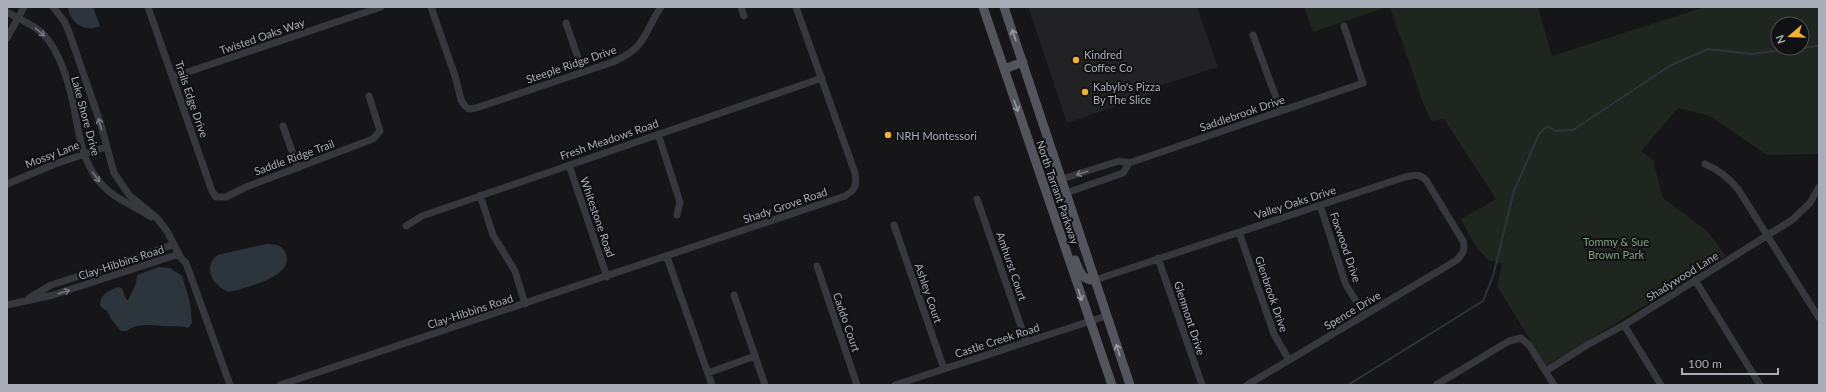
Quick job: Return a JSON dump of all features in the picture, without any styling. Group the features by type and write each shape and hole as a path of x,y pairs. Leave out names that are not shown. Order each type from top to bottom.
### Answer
{"main road":[{"name":"North Tarrant Parkway","path":"983,7 1112,385"},
{"name":"North Tarrant Parkway","path":"1004,7 1130,385"},
{"path":"1004,69 1023,62"},
{"path":"1057,224 1071,248 1079,272 1088,280 1094,280"}],"street":[{"path":"7,38 24,7"},
{"name":"Lake Shore Drive","path":"53,7 64,21 69,32 97,113 112,167 129,195 156,217 180,254"},
{"name":"Trails Edge Drive","path":"148,7 212,191 216,197"},
{"name":"Twisted Oaks Way","path":"173,77 381,7"},
{"name":"Steeple Ridge Drive","path":"431,7 456,79 461,100 469,109 476,108 613,62 626,56 638,47 648,33 660,7"},
{"path":"740,7 744,16"},
{"name":"Shady Grove Road","path":"667,257 845,196 852,192 855,188 857,181 855,172 796,7"},
{"name":"Lake Shore Drive","path":"7,12 40,32 49,41 56,52 72,102 83,154 95,176 111,194 162,225"},
{"path":"566,23 583,72"},
{"name":"Saddlebrook Drive","path":"1062,179 1119,161 1129,163 1363,83 1344,26"},
{"path":"1253,35 1281,111"},
{"name":"Fresh Meadows Road","path":"406,226 422,216 480,195 822,78"},
{"name":"Saddle Ridge Trail","path":"216,197 226,197 246,187 373,140 379,134 379,125 369,96"},
{"path":"283,126 298,168"},
{"path":"658,134 680,202 677,215"},
{"name":"Mossy Lane","path":"7,184 83,154 106,147"},
{"name":"Saddlebrook Drive","path":"1066,192 1123,173 1129,163"},
{"path":"1705,164 1719,170 1738,189 1819,318"},
{"name":"Whitestone Road","path":"569,165 607,277"},
{"path":"1101,166 1105,179"},
{"name":"Valley Oaks Drive","path":"1094,280 1414,174 1421,176 1426,180 1463,241 1464,249"},
{"name":"Shadywood Lane","path":"1546,371 1587,345 1624,325 1803,212 1819,187"},
{"path":"480,195 493,234 515,271 525,304"},
{"name":"Amhurst Court","path":"977,199 1026,341"},
{"name":"Foxwood Drive","path":"1320,205 1346,285 1364,315"},
{"name":"Ashley Court","path":"894,225 944,369"},
{"name":"Glenbrook Drive","path":"1239,232 1274,334 1289,360"},
{"name":"Clay-Hibbins Road","path":"26,300 51,285 142,256 174,244"},
{"name":"Spence Drive","path":"1247,385 1457,260 1464,249"},
{"name":"Clay-Hibbins Road","path":"7,305 53,295 180,254 190,271 230,385"},
{"path":"667,257 712,385"},
{"name":"Clay-Hibbins Road","path":"280,385 667,257"},
{"name":"Glenmont Drive","path":"1158,258 1202,385"},
{"name":"Caddo Court","path":"817,266 857,385"},
{"path":"1695,280 1760,385"},
{"path":"734,295 765,385"},
{"name":"Castle Creek Road","path":"895,385 1106,316"},
{"path":"1624,325 1661,385"},
{"path":"1436,385 1447,382 1509,341 1521,338 1529,345 1554,385"},
{"path":"708,373 755,356"}],"shaded area":[{"path":"68,7 93,7 100,26 89,28 79,25 72,18"},
{"path":"1028,7 1197,7 1218,67 1159,86 1160,91 1067,123"},
{"path":"266,244 274,244 279,246 285,252 287,261 284,268 277,274 258,284 230,292 224,290 215,282 210,271 210,265 218,255"},
{"path":"159,267 170,268 182,276 190,303 192,323 188,328 178,326 144,325 131,328 127,331 121,331 111,319 108,312 100,306 101,299 108,292 118,287 122,288 126,299 128,300 136,284 137,275"}],"green space":[{"path":"1304,7 1387,7 1313,32"},
{"name":"Tommy & Sue Brown Park","path":"1390,7 1538,7 1552,56 1705,7 1819,8 1819,154 1767,155 1710,116 1678,108 1641,151 1653,160 1663,198 1707,231 1726,256 1546,366 1497,286 1502,264 1488,260 1476,247 1461,219 1496,199 1444,119 1431,121 1422,100"}],"waterway":[{"path":"1810,47 1819,46"},
{"path":"1348,385 1483,301 1493,276 1514,191 1539,134 1547,126 1555,131 1573,130 1671,65 1708,49 1751,54 1770,52"}],"place":[{"name":"Kindred Coffee Co","path":"1076,60"},
{"name":"Kabylo's Pizza By The Slice","path":"1085,92"},
{"name":"NRH Montessori","path":"888,135"}]}
